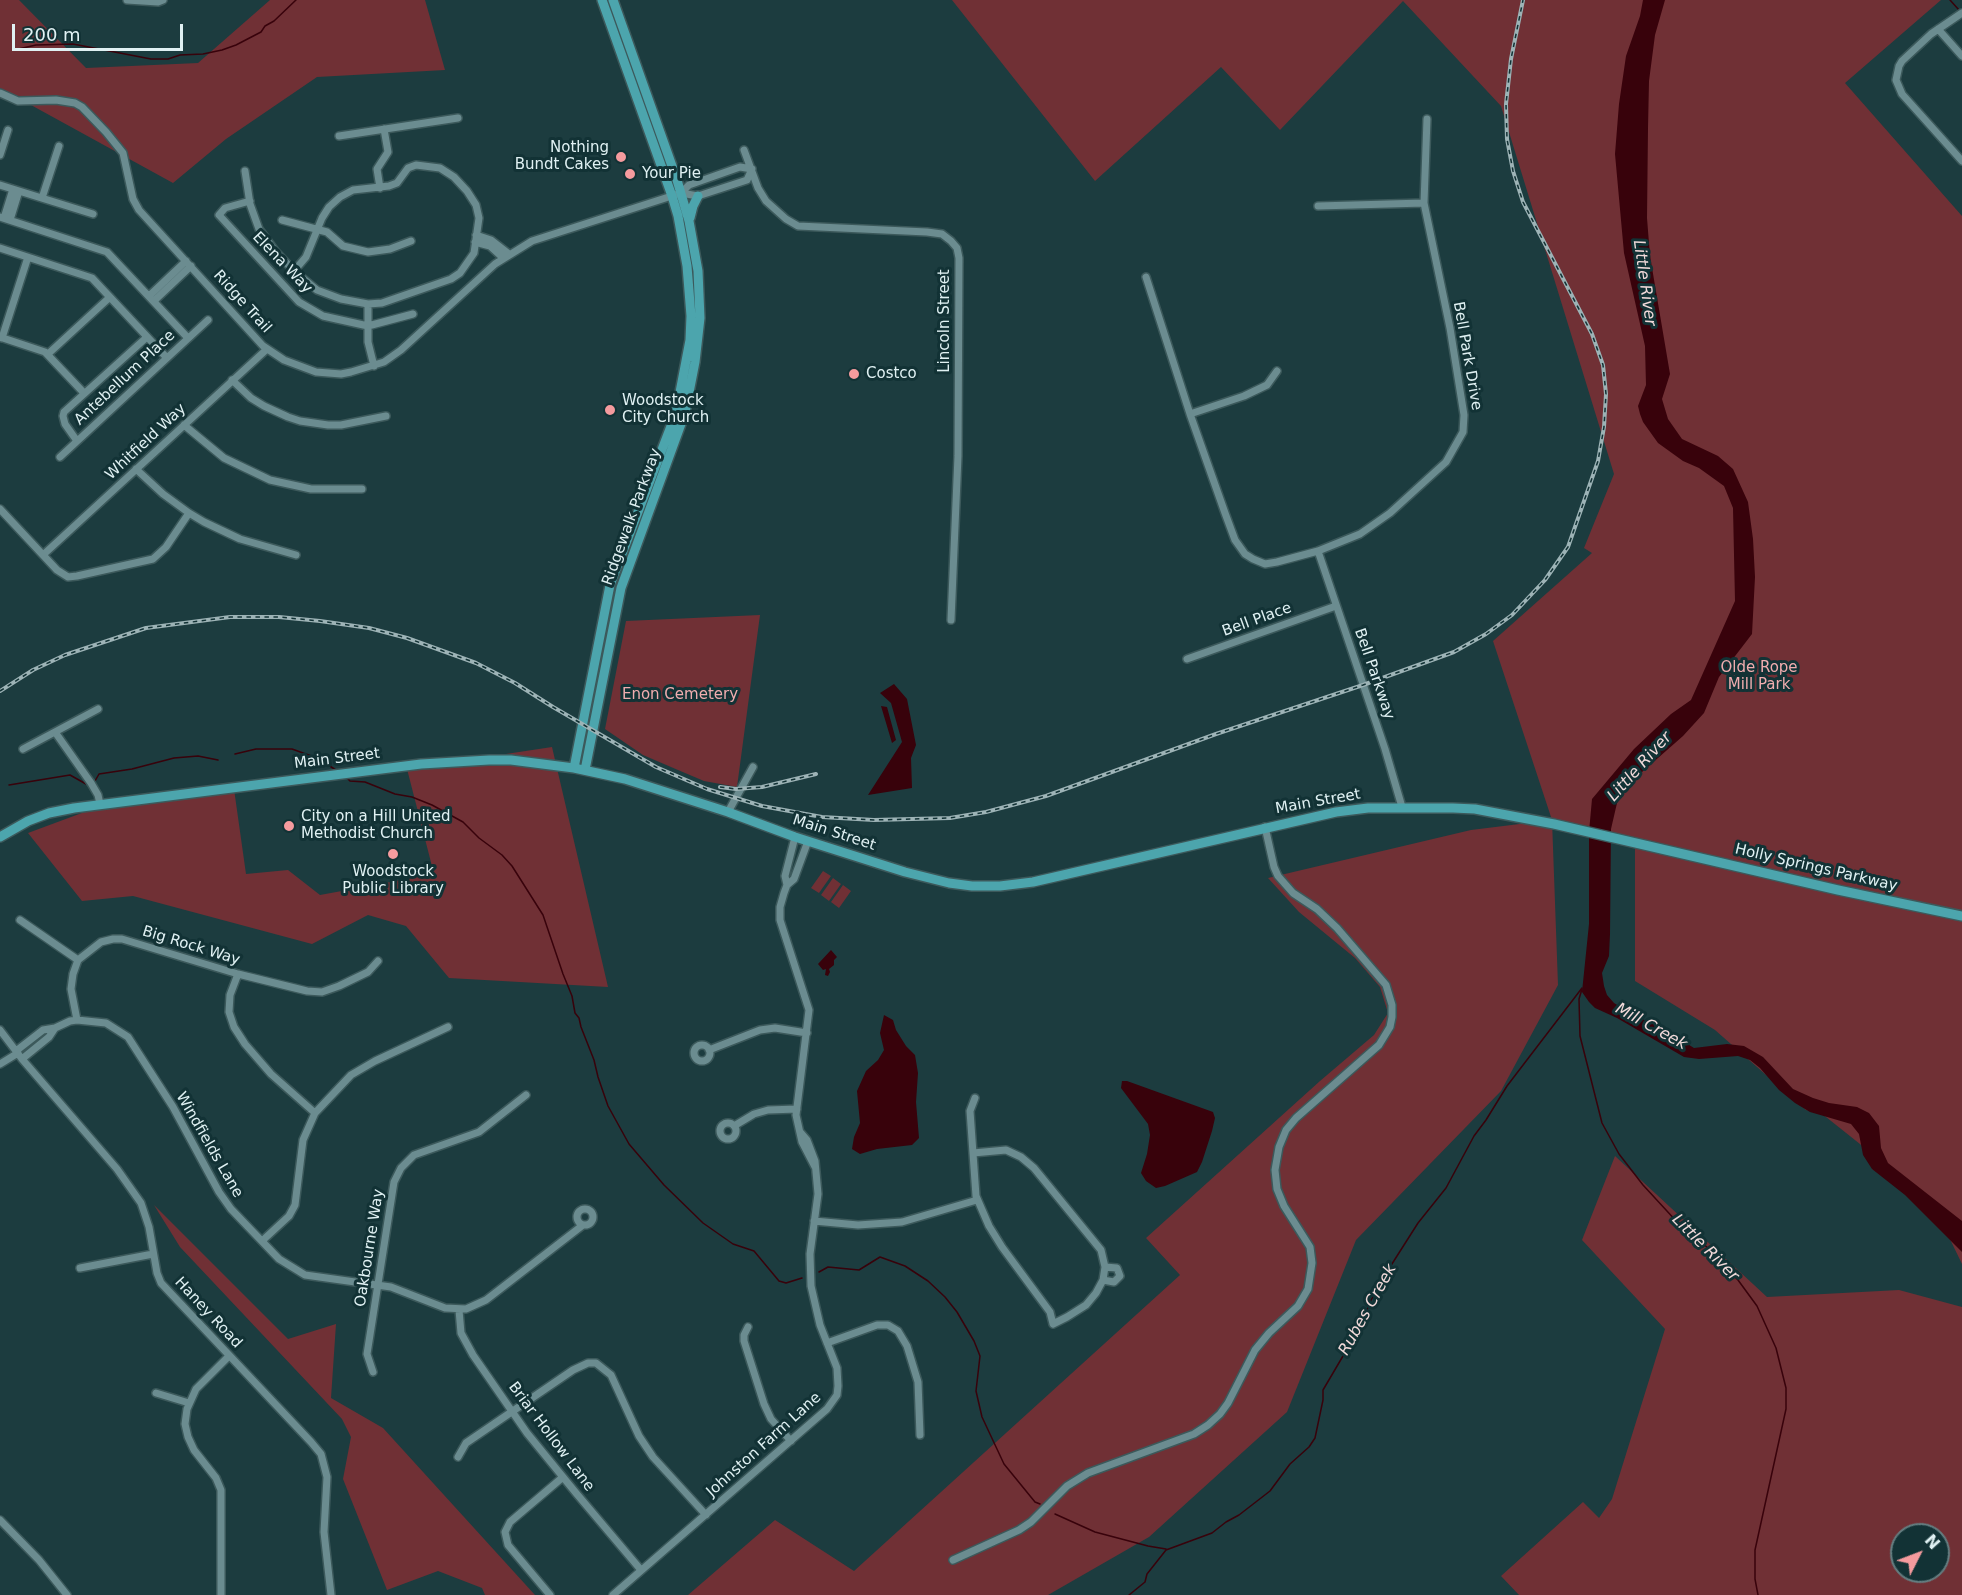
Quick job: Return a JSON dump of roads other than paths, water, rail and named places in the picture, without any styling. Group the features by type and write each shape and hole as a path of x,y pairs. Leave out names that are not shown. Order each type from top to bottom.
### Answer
{"main road":[{"name":"Ridgewalk Parkway","path":"585,770 621,588 676,440 691,385 699,339 698,271 689,221 602,0"},
{"name":"Ridgewalk Parkway","path":"574,768 610,585 676,412 690,340 689,290 677,194 613,0"},
{"path":"689,221 698,196"},
{"name":"Main Street","path":"0,837 28,821 49,813 100,804 454,761 511,760 574,768 625,779 905,872 972,886 1034,882 1336,812 1402,807 1475,809 1663,849"},
{"name":"Holly Springs Parkway","path":"1663,849 1962,916"}],"street":[{"path":"127,0 158,2 163,0"},
{"path":"1962,14 1938,29 1902,61 1896,80 1902,94 1962,161"},
{"path":"1938,29 1962,56"},
{"name":"Ridge Trail","path":"0,93 18,101 56,100 75,103 82,107 123,153 134,199 139,210 267,349 284,360 316,372 341,374 384,362 401,350 506,256 540,238 677,194 689,185 740,167 752,169"},
{"path":"339,136 458,118"},
{"name":"Bell Park Drive","path":"1146,277 1190,414 1235,540 1245,554 1265,564 1318,551 1360,534 1390,513 1446,462 1463,432 1464,415 1450,328 1424,203 1427,119"},
{"path":"380,188 377,170 388,152 384,129"},
{"path":"0,155 8,130"},
{"path":"42,198 59,146"},
{"name":"Lincoln Street","path":"744,150 758,188 766,201 786,219 798,226 942,234 957,248 959,258 958,456 951,620"},
{"path":"294,271 306,257 322,218 329,207 340,197 353,190 380,188 397,183 408,168 416,165 440,168 454,177 476,205 479,218 476,239 506,256"},
{"path":"677,194 698,196 747,180 752,169"},
{"name":"Elena Way","path":"245,171 250,201 259,229 276,252 317,290 341,299 368,304 382,303 451,279 467,265 474,253 476,239"},
{"path":"0,185 93,214"},
{"path":"16,190 5,219 107,252 189,338"},
{"name":"Elena Way","path":"250,201 225,208 219,215 299,302 323,316 368,326 413,314"},
{"path":"1318,206 1424,203"},
{"path":"282,220 327,232 343,246 368,252 390,249 411,241"},
{"path":"0,248 92,278 167,358"},
{"path":"28,257 1,337 48,354 84,393"},
{"path":"151,298 189,263"},
{"path":"48,354 110,297"},
{"path":"368,304 369,349 374,366"},
{"name":"Antebellum Place","path":"60,457 208,320"},
{"path":"77,441 67,429 63,416 67,408 147,337"},
{"name":"Whitfield Way","path":"43,555 267,349"},
{"path":"1190,414 1244,396 1267,385 1277,371"},
{"path":"232,380 264,406 300,421 341,425 386,416"},
{"path":"184,424 224,458 270,480 311,489 362,489"},
{"path":"136,469 189,513 240,539 296,555"},
{"path":"0,509 57,570 68,577 147,561 162,552 189,513"},
{"name":"Bell Parkway","path":"1318,551 1385,749 1402,807"},
{"name":"Bell Place","path":"1187,659 1336,606"},
{"path":"23,749 99,710"},
{"path":"55,732 91,783 100,804"},
{"path":"728,812 753,767"},
{"path":"953,1560 1019,1530 1031,1522 1067,1486 1088,1473 1194,1434 1208,1425 1228,1403 1255,1350 1269,1333 1298,1306 1308,1289 1312,1263 1310,1247 1284,1206 1277,1189 1275,1170 1279,1147 1286,1130 1296,1118 1379,1045 1390,1027 1392,1005 1386,985 1345,936 1323,914 1293,893 1278,876 1265,827"},
{"name":"Johnston Farm Lane","path":"787,885 785,876 795,837"},
{"name":"Johnston Farm Lane","path":"613,1595 827,1409 837,1395 838,1376 818,1318 811,1286 810,1254 818,1194 815,1167 802,1142 796,1115 809,1019 807,1004 780,920 782,900 787,885 794,879 808,841"},
{"path":"0,1064 49,1036 55,1028 77,1020 71,989 78,960 20,920"},
{"name":"Big Rock Way","path":"78,960 101,942 122,939 238,974 307,991 322,992 368,972 378,961"},
{"path":"238,974 230,994 229,1012 234,1027 245,1044 271,1074 315,1113"},
{"name":"Windfields Lane","path":"77,1020 106,1023 128,1037 173,1107 225,1201 279,1259 304,1275 378,1284 402,1290 446,1308 459,1310"},
{"path":"262,1241 289,1216 296,1205 303,1140 315,1113 351,1076 375,1060 448,1027"},
{"path":"709,1050 760,1030 775,1028 807,1033"},
{"name":"Haney Road","path":"0,1030 117,1169 141,1203 149,1227 157,1273 161,1283 321,1454 327,1477 324,1532 331,1595"},
{"name":"Oakbourne Way","path":"373,1372 368,1354 394,1182 400,1168 414,1155 479,1132 526,1095"},
{"path":"973,1153 1006,1150 1021,1156 1034,1168 1101,1250 1105,1267 1103,1280 1086,1305 1053,1324 1050,1311 995,1237 977,1200 973,1153 970,1111 975,1098"},
{"path":"734,1126 754,1114 768,1110 797,1108"},
{"path":"814,1221 858,1225 902,1222 977,1200"},
{"path":"459,1310 473,1307 486,1300 583,1225"},
{"path":"80,1268 153,1254"},
{"path":"1103,1280 1114,1282 1120,1276 1117,1268 1105,1267"},
{"name":"Briar Hollow Lane","path":"459,1310 459,1323 465,1343 527,1433 641,1570"},
{"path":"827,1342 878,1325 888,1325 898,1331 907,1346 918,1382 920,1436"},
{"path":"748,1327 744,1341 764,1404 771,1419 791,1441"},
{"path":"221,1595 221,1490 216,1478 194,1450 185,1425 189,1403 196,1389 230,1356"},
{"path":"458,1457 466,1443 573,1370 588,1363 596,1363 611,1375 639,1436 653,1457 706,1515"},
{"path":"156,1393 189,1403"},
{"path":"550,1595 508,1545 505,1532 510,1522 562,1477"},
{"path":"0,1520 39,1560 67,1595"}],"water":[{"name":"Mill Creek","path":"1643,0 1665,0 1655,35 1649,81 1647,218 1650,256 1670,374 1662,399 1668,419 1682,439 1718,456 1733,469 1748,502 1755,577 1752,634 1719,677 1704,713 1683,736 1625,787 1617,803 1611,829 1610,934 1609,956 1602,973 1604,986 1607,995 1614,1003 1637,1017 1657,1025 1694,1048 1727,1044 1744,1046 1763,1057 1793,1089 1813,1098 1857,1107 1869,1113 1879,1126 1881,1148 1888,1163 1962,1221 1962,1252 1905,1195 1872,1169 1863,1155 1859,1134 1851,1124 1810,1112 1795,1103 1750,1060 1738,1056 1699,1059 1684,1057 1617,1018 1595,1008 1582,992 1589,924 1589,832 1592,799 1634,749 1671,714 1691,700 1735,601 1733,508 1724,486 1658,443 1643,422 1638,406 1646,385 1645,346 1624,253 1615,154 1626,56"},
{"path":"894,684 907,699 916,745 911,758 912,788 868,795 902,742 891,703 880,693"},
{"path":"881,706 887,707 896,740 892,743"},
{"path":"831,950 837,957 834,965 829,969 828,976 825,975 826,969 823,970 818,964"},
{"path":"884,1015 893,1020 906,1046 915,1055 918,1073 916,1102 919,1138 912,1145 877,1149 860,1154 852,1149 860,1123 857,1091 866,1071 878,1060 884,1050 880,1033"},
{"path":"1122,1081 1213,1112 1215,1118 1212,1131 1197,1172 1156,1188 1146,1181 1141,1173 1150,1135 1148,1124 1121,1088"}],"waterway":[{"path":"14,50 36,45 73,44 151,59 203,54 236,45 261,32 296,0"},
{"path":"1950,0 1959,10"},
{"path":"235,754 256,749 292,749 317,758 336,770"},
{"path":"95,781 99,774 132,769 174,758 198,756 218,760"},
{"path":"9,785 70,775 86,784"},
{"path":"347,778 350,781 365,782 432,805 463,822 479,838 502,855 512,866 543,915 608,1106 629,1144 664,1185 703,1223 733,1244 754,1251 779,1281 786,1283 802,1278"},
{"name":"Rubes Creek","path":"1129,1595 1145,1582 1147,1574 1166,1550 1212,1533 1239,1515 1270,1491 1290,1464 1309,1447 1315,1438 1323,1390 1363,1322 1369,1304 1383,1278 1418,1223 1446,1188 1474,1136 1507,1086 1582,988"},
{"name":"Little River","path":"1582,989 1579,999 1580,1036 1602,1123 1619,1154 1643,1185 1678,1223 1700,1240 1738,1280 1757,1306 1776,1348 1786,1388 1786,1409 1755,1550 1755,1579 1758,1595"},
{"path":"819,1272 828,1267 859,1270 880,1257 905,1266 928,1281 945,1297 957,1312 980,1356 976,1391 982,1417 1004,1464 1035,1502 1040,1504"},
{"path":"1055,1514 1095,1532 1166,1549"}],"railway":[{"path":"0,691 33,670 65,655 146,628 230,617 279,617 320,621 369,628 407,638 476,663 515,683 656,767 707,789 762,806 822,817 874,820 950,818 986,812 1046,796 1216,734 1454,652 1486,634 1512,615 1545,580 1568,547 1598,461 1604,427 1606,394 1603,365 1592,334 1523,202 1513,171 1507,139 1506,104 1511,59 1523,0"},
{"path":"720,787 736,789 762,787 816,774"}],"place":[{"name":"Nothing Bundt Cakes","path":"621,157"},
{"name":"Your Pie","path":"630,174"},
{"name":"Costco","path":"854,374"},
{"name":"Woodstock City Church","path":"610,410"},
{"name":"City on a Hill United Methodist Church","path":"289,826"},
{"name":"Woodstock Public Library","path":"393,854"}],"park label":[{"name":"Olde Rope Mill Park","path":"1759,676"},
{"name":"Enon Cemetery","path":"680,695"}]}
